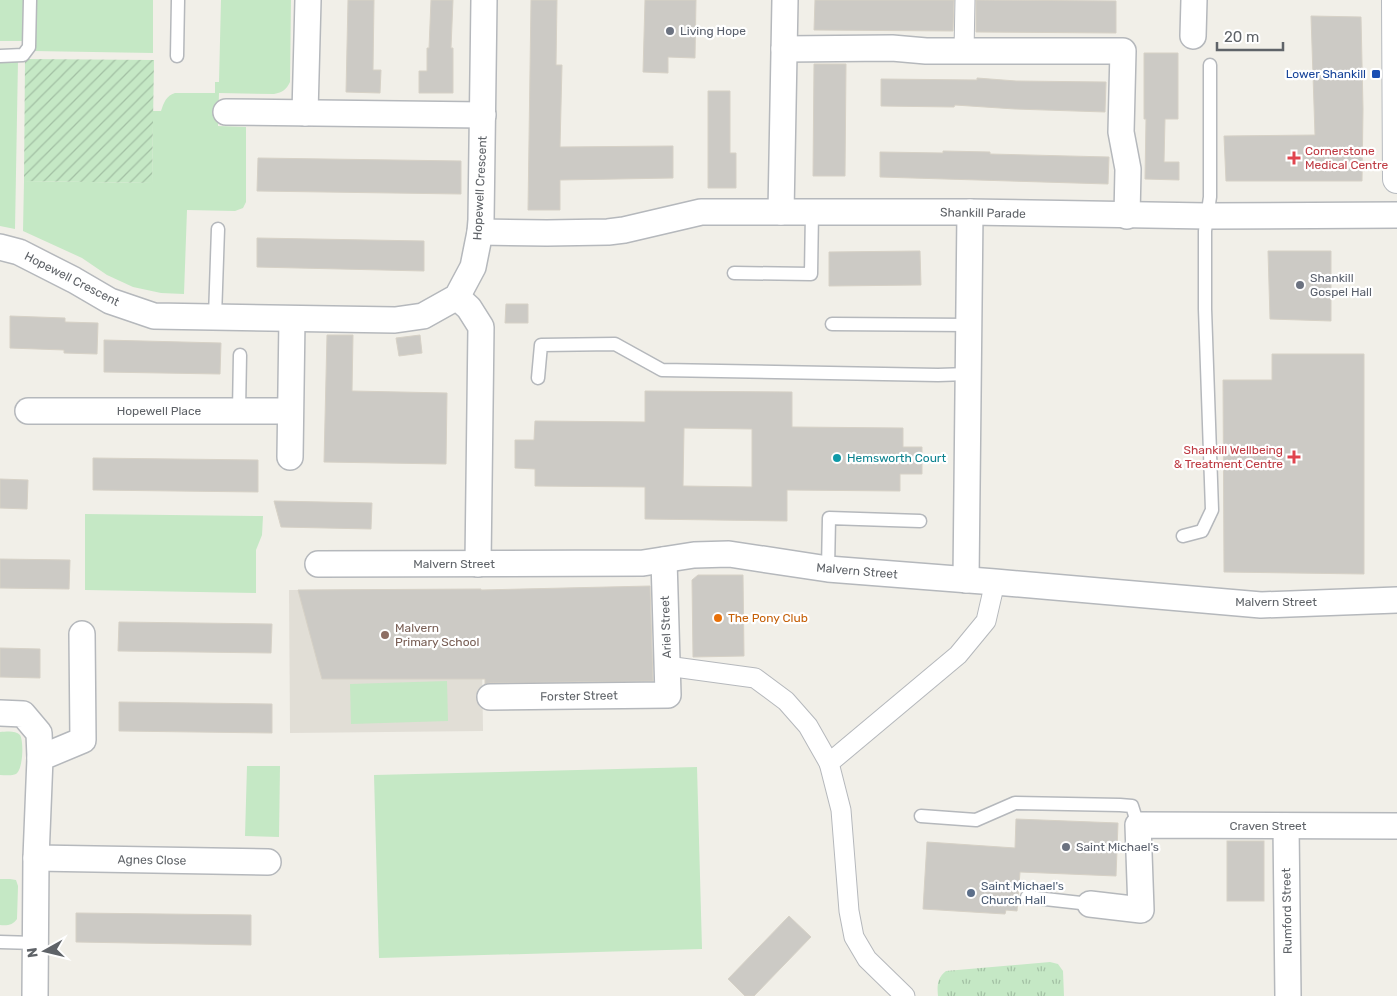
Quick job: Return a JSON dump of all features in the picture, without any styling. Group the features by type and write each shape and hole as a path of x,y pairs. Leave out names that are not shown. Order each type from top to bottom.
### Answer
{"main road":[{"path":"1396,15 1397,179"}],"street":[{"path":"305,113 308,0"},
{"name":"Hopewell Crescent","path":"0,247 19,252 110,301 154,316 395,320 423,316 457,297 473,267 480,232 484,0"},
{"path":"781,212 785,0"},
{"path":"964,51 965,0"},
{"path":"1193,36 1194,0"},
{"path":"784,49 892,48 926,51 1123,52 1121,132 1128,169 1127,216"},
{"path":"226,112 483,115"},
{"name":"Shankill Parade","path":"480,232 608,232 701,212 970,212 1127,216 1397,215"},
{"path":"966,580 970,212"},
{"path":"457,297 469,308 481,327 478,564"},
{"path":"290,457 292,319"},
{"name":"Hopewell Place","path":"28,411 290,411"},
{"name":"Malvern Street","path":"318,564 643,563 694,555 729,554 828,569 1261,605 1397,600"},
{"name":"Ariel Street","path":"664,560 668,695"},
{"path":"828,763 915,688 958,656 986,621 995,582"},
{"path":"40,758 83,740 82,634"},
{"path":"667,666 755,678 786,701 808,726 828,763 848,810 849,911 854,937 867,959 905,996"},
{"name":"Forster Street","path":"490,697 668,695"},
{"path":"0,713 23,714 39,733 35,996"},
{"path":"1090,904 1140,910 1138,825"},
{"name":"Craven Street","path":"1138,825 1397,826"},
{"name":"Rumford Street","path":"1286,826 1288,996"},
{"name":"Agnes Close","path":"36,858 268,862"}],"lane":[{"path":"0,56 23,55 29,47 30,0"},
{"path":"177,56 178,0"},
{"path":"1183,536 1202,531 1212,510 1205,309 1205,231 1210,197 1210,65"},
{"path":"734,273 810,274 812,212"},
{"path":"215,318 218,229"},
{"path":"832,324 969,325"},
{"path":"538,378 541,345 614,344 662,370 968,374"},
{"path":"239,411 240,355"},
{"path":"828,569 829,518 920,521"},
{"path":"921,816 976,820 1015,802 1120,805 1132,806 1138,825"},
{"path":"1027,897 1090,904"},
{"path":"0,942 35,943"}],"shaded area":[{"name":"Malvern Primary School","path":"481,589 483,731 290,733 289,590"}],"green space":[{"path":"0,0 25,0 24,41 0,41"},
{"path":"35,0 153,0 153,53 33,51"},
{"path":"221,0 291,0 290,82 284,90 274,94 219,93 218,126 246,127 246,202 243,208 235,211 187,210 184,294 161,293 133,287 107,275 82,258 23,231 24,181 152,183 153,111 161,111 169,96 175,93 215,93 215,82 219,82"},
{"path":"25,59 154,60 152,183 24,181"},
{"path":"18,60 15,229 0,226 0,61"},
{"path":"85,514 263,516 262,535 256,550 256,593 85,590"},
{"path":"447,681 448,721 351,724 350,684"},
{"path":"0,732 16,732 21,738 20,767 14,775 0,775"},
{"path":"247,766 280,766 279,837 245,836"},
{"path":"697,767 702,949 379,958 374,775"},
{"path":"0,879 16,880 18,886 17,919 12,924 0,925"},
{"path":"1050,962 1058,964 1063,971 1064,996 938,996 938,982 946,971"}],"building":[{"path":"348,0 374,0 373,70 381,70 380,93 346,92"},
{"path":"431,0 453,0 451,48 453,48 453,93 419,93 419,71 427,71"},
{"path":"531,0 557,0 556,65 562,65 560,147 673,146 673,178 560,180 560,210 528,210"},
{"name":"Living Hope","path":"645,0 696,0 695,58 668,57 668,73 643,72"},
{"path":"815,0 954,0 953,31 814,30"},
{"path":"976,0 1116,1 1116,33 976,32"},
{"name":"Cornerstone Medical Centre","path":"1311,16 1361,17 1362,181 1226,181 1224,136 1315,135"},
{"path":"1144,53 1178,53 1178,119 1165,119 1164,162 1179,162 1179,180 1145,179"},
{"path":"814,64 846,64 845,176 813,176"},
{"path":"977,78 1016,81 1106,82 1105,112 955,105 954,107 881,106 881,79 977,80"},
{"path":"708,91 730,91 730,153 736,153 736,188 708,188"},
{"path":"943,151 1109,157 1108,184 880,177 880,152 943,153"},
{"path":"258,158 461,161 461,194 257,191"},
{"path":"257,238 424,241 424,271 257,267"},
{"path":"920,251 921,285 829,286 829,252"},
{"name":"Shankill Gospel Hall","path":"1268,251 1331,251 1331,321 1270,319"},
{"path":"506,304 528,304 528,323 505,323"},
{"path":"10,316 65,318 65,322 98,323 97,354 64,353 64,350 10,348"},
{"path":"327,335 353,335 352,391 447,393 446,464 324,462"},
{"path":"420,335 422,353 399,356 396,338"},
{"path":"104,340 221,343 220,374 104,372"},
{"name":"Shankill Wellbeing & Treatment Centre","path":"1272,354 1364,354 1364,574 1224,572 1223,380 1272,380"},
{"name":"Hemsworth Court","path":"645,391 792,392 792,427 903,428 903,447 922,447 922,474 900,474 900,491 787,490 787,521 645,519 645,487 535,486 535,469 515,468 515,440 534,440 535,421 645,422","holes":["684,428 752,429 752,487 683,486"]},
{"path":"93,458 258,460 258,492 93,490"},
{"path":"0,479 28,480 27,509 0,508"},
{"path":"274,501 372,503 371,529 281,527"},
{"path":"0,559 70,560 69,589 0,588"},
{"name":"The Pony Club","path":"698,575 743,575 744,656 693,657 692,580"},
{"path":"650,586 653,681 485,684 485,679 322,679 298,590 481,590"},
{"path":"119,622 272,624 271,653 118,651"},
{"path":"0,648 40,649 40,678 0,677"},
{"path":"119,702 272,704 272,733 119,731"},
{"path":"1016,819 1118,823 1116,876 1020,872 1017,911 1006,910 1005,914 923,909 927,842 1015,848"},
{"path":"1227,841 1264,841 1264,901 1227,901"},
{"path":"76,913 251,915 251,945 76,942"},
{"path":"789,916 811,937 754,996 745,996 728,979"}],"place":[{"name":"Living Hope","path":"670,31"},
{"name":"Lower Shankill","path":"1376,74"},
{"name":"Cornerstone Medical Centre","path":"1294,158"},
{"name":"Shankill Gospel Hall","path":"1300,285"},
{"name":"Shankill Wellbeing & Treatment Centre","path":"1294,457"},
{"name":"Hemsworth Court","path":"837,458"},
{"name":"The Pony Club","path":"718,618"},
{"name":"Malvern Primary School","path":"385,635"},
{"name":"Saint Michael's","path":"1066,847"},
{"name":"Saint Michael's Church Hall","path":"971,893"}]}
